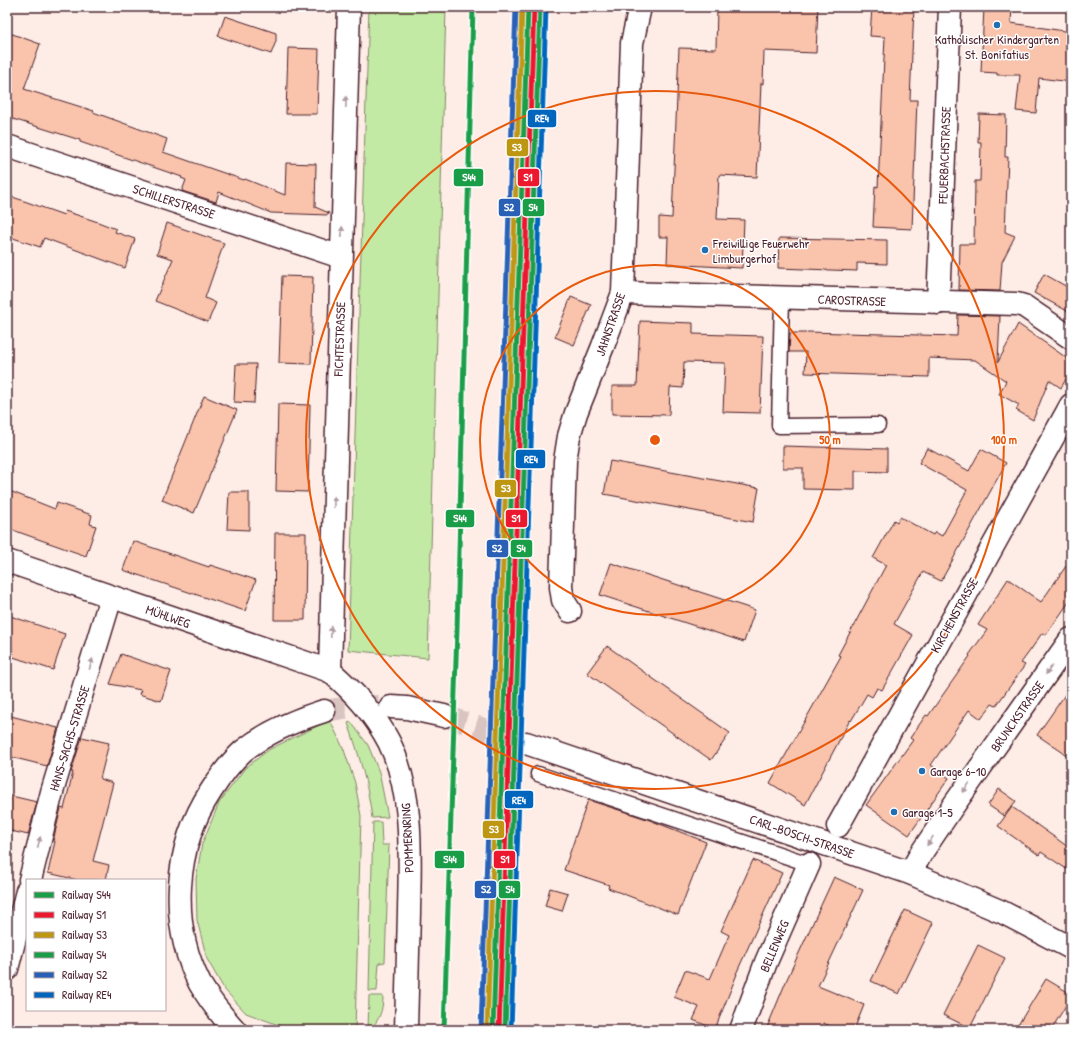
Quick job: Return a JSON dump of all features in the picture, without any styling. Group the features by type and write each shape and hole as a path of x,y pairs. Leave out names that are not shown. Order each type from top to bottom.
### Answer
{"street":[{"name":"FICHTESTRASSE","path":"330,671 349,7"},
{"name":"JAHNSTRASSE","path":"570,611 563,600 561,587 565,461 569,436 576,413 606,340 622,293 632,43 640,7"},
{"name":"FEUERBACHSTRASSE","path":"938,302 950,7"},
{"name":"SCHILLERSTRASSE","path":"7,146 341,257"},
{"name":"CAROSTRASSE","path":"622,293 1018,304 1024,306 1071,338"},
{"name":"KIRCHENSTRASSE","path":"838,826 1071,405"},
{"name":"MÜHLWEG","path":"7,561 330,671"},
{"name":"HANS-SACHS-STRASSE","path":"30,879 52,792 111,596"},
{"name":"BRUNCKSTRASSE","path":"910,873 947,815 1071,638"},
{"name":"POMMERNRING","path":"330,671 352,690 374,717 390,743 401,775 408,810 410,858 406,1030"},
{"path":"391,706 444,716"},
{"path":"234,1030 217,1011 200,983 186,948 179,911 180,879 187,842 200,808 220,777 243,752 272,732 301,718 324,711"},
{"name":"CARL-BOSCH-STRASSE","path":"526,743 910,873 1002,912 1071,948"},
{"name":"BELLENWEG","path":"741,1030 766,962 809,864"},
{"path":"7,970 26,895"}],"lane":[{"path":"782,298 779,426 878,425"},
{"name":"CARL-BOSCH-STRASSE","path":"538,774 809,864"}],"green space":[{"path":"369,7 446,7 428,658 348,650"},
{"path":"330,720 344,750 355,783 361,816 355,1030 292,1030 246,1013 224,989 207,959 197,920 196,879 202,844 219,803 245,768 270,749"},
{"path":"351,722 368,745 379,772 388,817 372,818 363,770 348,723"},
{"path":"373,822 381,822 382,845 389,845 385,962 379,963 377,991 369,991"},
{"path":"369,996 383,996 380,1014 376,1022 368,1030"}],"building":[{"path":"717,7 818,7 816,53 764,51 763,84 761,83 757,177 719,175 717,219 744,220 742,268 667,264 668,237 659,237 659,217 672,218 679,48 716,49"},
{"path":"872,7 914,7 910,100 917,100 912,229 873,227 875,186 878,187 885,37 870,36"},
{"path":"984,7 1012,7 1011,23 1071,32 1071,82 1039,78 1036,113 1016,111 1020,75 997,75 997,73 981,72"},
{"path":"225,16 276,33 276,41 271,54 218,36"},
{"path":"7,32 40,44 24,89 94,111 93,112 167,139 163,152 244,180 245,179 285,195 286,163 316,164 315,207 329,213 328,215 271,213 219,192 216,202 182,191 186,180 181,178 182,177 80,142 80,140 13,119 9,129 7,129"},
{"path":"288,48 319,49 317,114 286,114"},
{"path":"979,114 1006,115 1005,157 1008,157 1005,232 1015,236 1002,262 1000,291 959,290 960,244 974,244 975,181 980,181 981,142 978,142"},
{"path":"7,195 64,215 65,211 98,222 116,229 115,232 135,239 125,268 44,238 40,247 7,236"},
{"path":"167,223 224,243 205,298 216,303 208,322 155,301 173,259 157,254"},
{"path":"779,238 887,240 887,264 857,263 857,271 778,268"},
{"path":"1044,274 1071,289 1071,313 1034,293"},
{"path":"282,276 313,277 311,364 279,363"},
{"path":"571,297 591,305 574,345 555,337"},
{"path":"958,315 1000,316 998,362 1018,324 1071,361 1071,370 1061,388 1049,380 1033,420 1016,410 1019,405 999,394 1006,381 975,360 929,358 929,377 805,373 806,352 789,352 790,333 807,332 957,336"},
{"path":"640,321 693,323 693,334 763,336 760,413 723,412 725,363 684,362 683,388 670,387 669,415 612,414 612,386 637,386"},
{"path":"236,364 256,364 254,403 234,402"},
{"path":"204,396 237,410 194,513 162,500"},
{"path":"278,404 310,405 308,492 276,491"},
{"path":"783,446 887,449 887,472 855,471 855,490 803,489 803,468 783,468"},
{"path":"927,448 969,471 981,449 1006,463 941,581 923,572 894,624 913,635 882,690 877,688 872,697 867,694 851,721 850,720 805,805 770,783 841,656 838,655 886,565 873,558 894,520 897,522 900,517 933,535 935,532 942,536 967,490 919,463"},
{"path":"610,461 759,488 753,522 604,494"},
{"path":"7,490 55,509 57,503 92,515 90,524 96,526 86,556 7,528"},
{"path":"229,492 249,492 249,530 227,529"},
{"path":"275,533 306,533 305,620 274,620"},
{"path":"133,541 209,567 210,565 256,580 245,611 123,570"},
{"path":"1071,559 1071,599 1046,635 1042,633 1021,663 1025,665 996,706 992,704 981,719 969,710 931,765 949,778 909,835 866,805 913,740 910,738 926,715 928,716 987,630 978,625 1008,579 1041,602"},
{"path":"611,563 755,610 744,642 600,595"},
{"path":"7,615 65,634 53,670 7,655"},
{"path":"607,646 730,733 711,760 587,673"},
{"path":"121,654 171,671 161,701 139,694 141,690 110,684"},
{"path":"1071,686 1071,758 1037,735"},
{"path":"7,715 58,728 47,766 7,756"},
{"path":"82,737 109,743 100,779 113,783 93,861 109,865 106,879 74,879 48,873 55,841 53,841 61,808 64,809 73,772 71,772"},
{"path":"999,789 1016,801 1004,816 988,805"},
{"path":"7,795 37,802 28,835 7,830"},
{"path":"588,800 647,819 706,842 678,915 608,888 609,885 564,870"},
{"path":"1012,807 1071,849 1071,872 1041,852 1039,855 998,826"},
{"path":"753,860 782,873 736,974 715,1029 693,1020 699,1007 674,997 685,970 710,979 729,935 721,931"},
{"path":"834,877 863,890 818,986 864,1005 854,1030 840,1030 823,1023 820,1030 766,1030 787,979"},
{"path":"550,888 568,893 562,911 545,906"},
{"path":"905,910 933,923 899,994 871,981"},
{"path":"978,945 1005,958 970,1028 943,1015"},
{"path":"1046,979 1071,994 1071,997 1051,1030 1015,1030"}],"tunnel":[{"path":"324,711 357,706 380,706"},
{"path":"444,716 526,743"}],"rail line":[{"name":"S44","path":"444,1030 457,629 473,7"},
{"name":"S2","path":"481,1030 516,7"},
{"name":"S3","path":"487,1030 522,7"},
{"name":"S44","path":"493,1030 528,7"},
{"name":"S1","path":"499,1030 534,7"},
{"name":"S4","path":"505,1030 540,7"},
{"name":"RE4","path":"511,1030 546,8"}],"place":[{"name":"Katholischer Kindergarten St. Bonifatius","path":"997,25"},
{"name":"Freiwillige Feuerwehr Limburgerhof","path":"705,250"},
{"name":"Garage 6-10","path":"922,771"},
{"name":"Garage 1-5","path":"894,812"}]}
